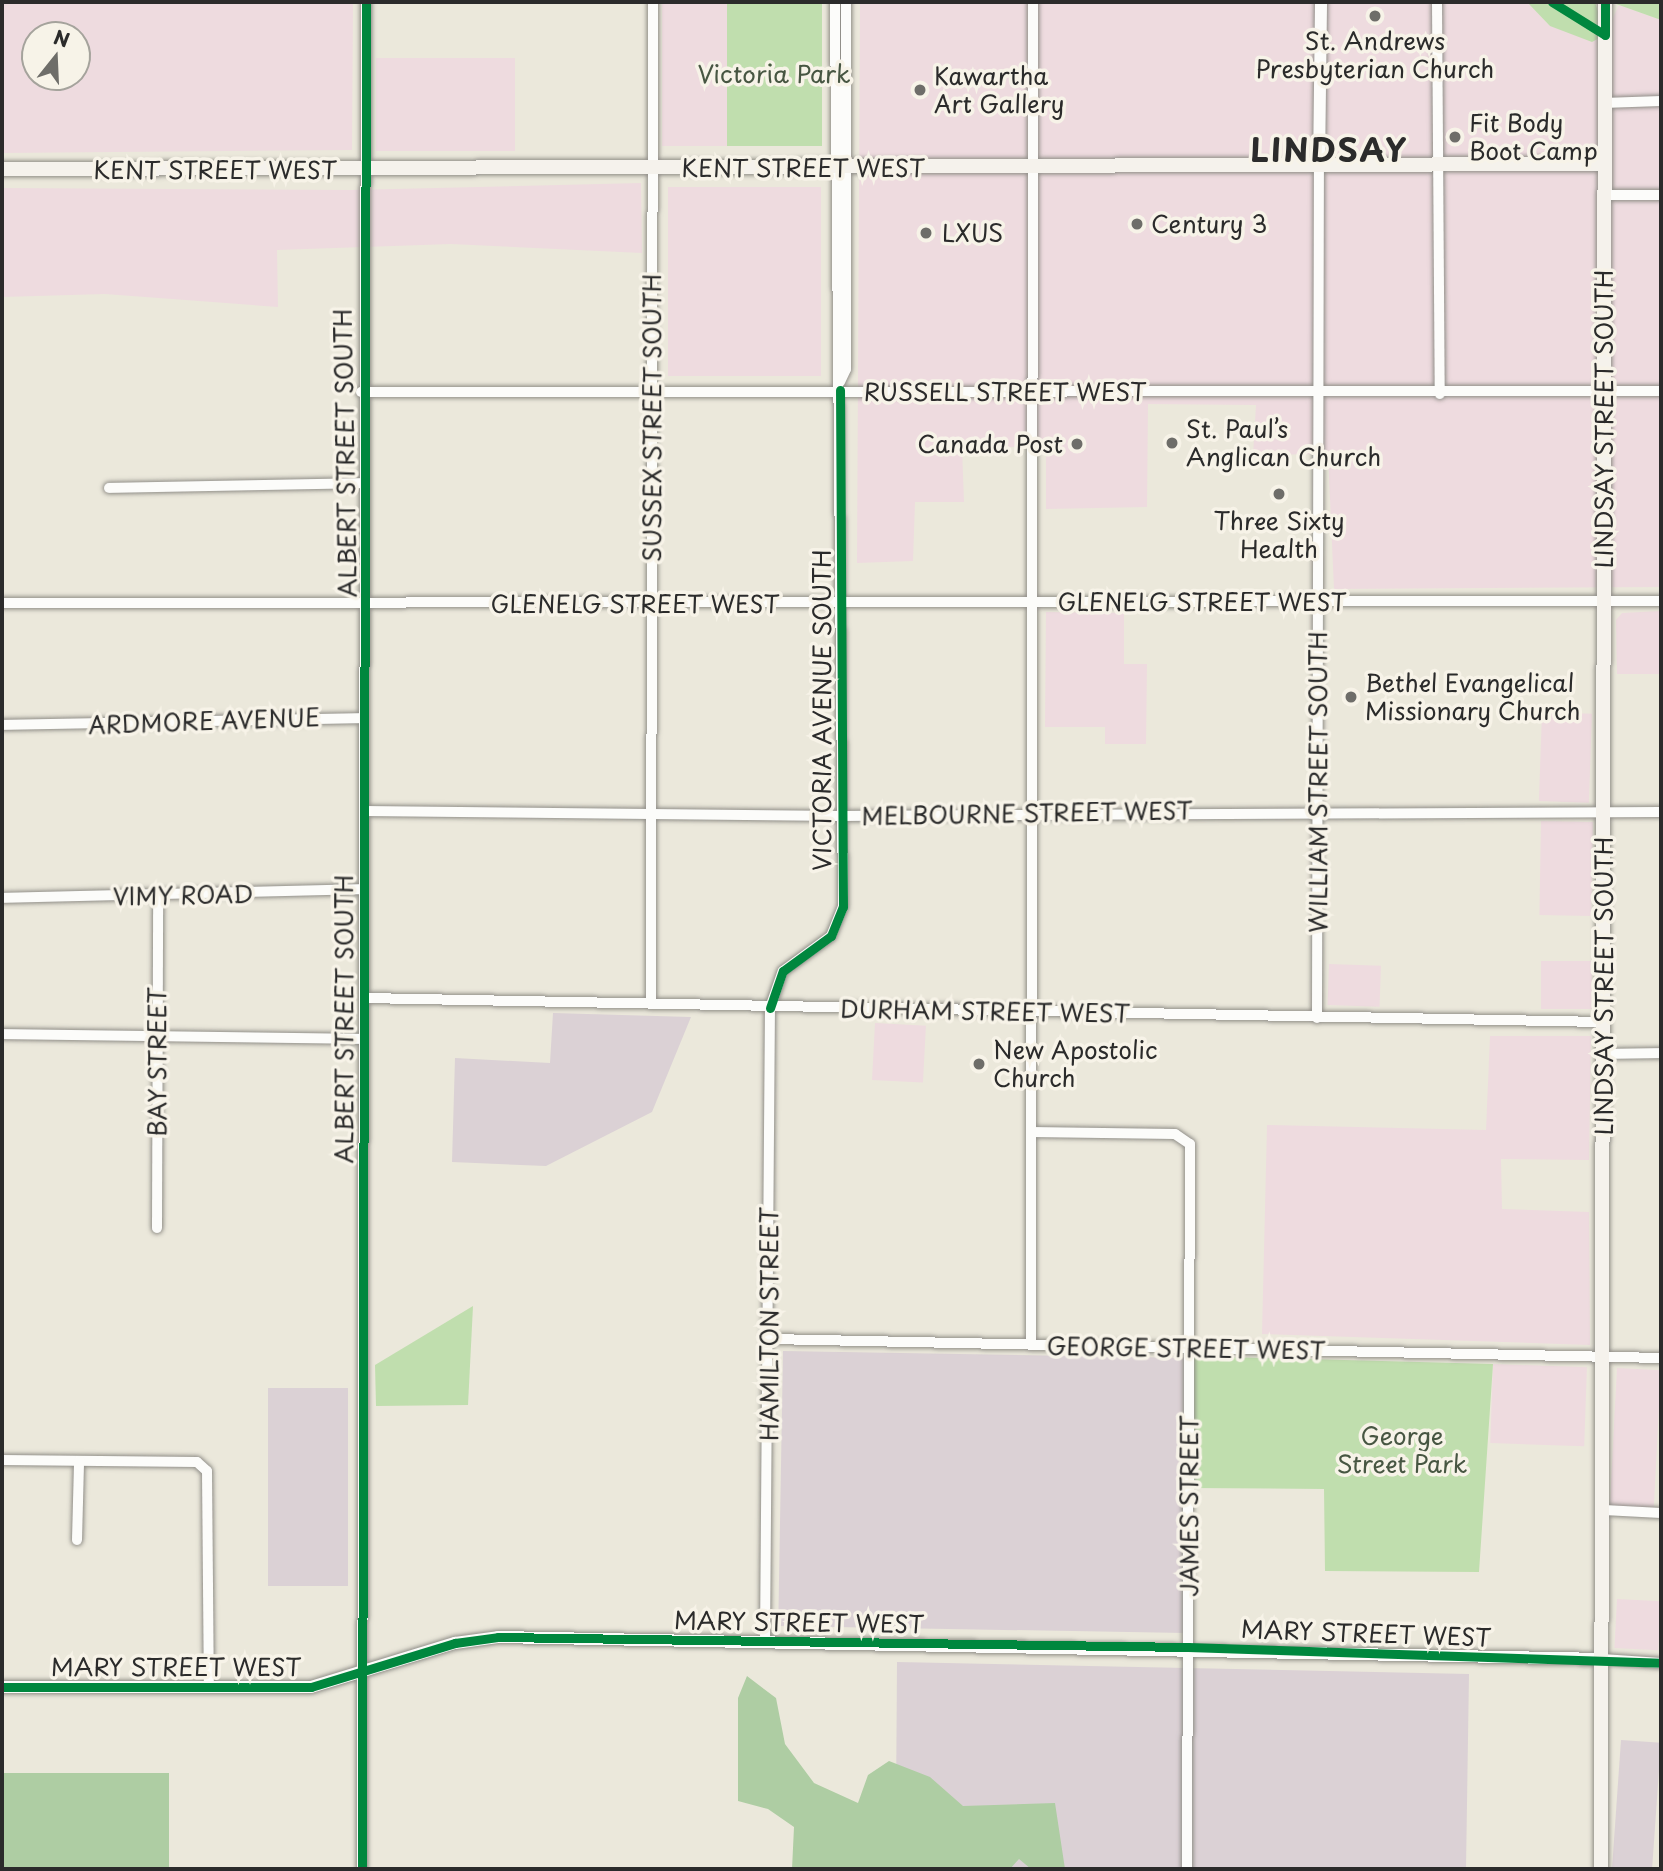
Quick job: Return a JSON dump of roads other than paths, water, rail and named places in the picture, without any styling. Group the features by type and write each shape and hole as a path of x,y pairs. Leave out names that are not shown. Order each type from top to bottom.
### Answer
{"main road":[{"name":"LINDSAY STREET SOUTH","path":"1601,1869 1606,391 1602,195 1605,5"},
{"name":"KENT STREET WEST","path":"2,169 1319,168 1603,164"}],"street":[{"name":"ALBERT STREET SOUTH","path":"362,1869 365,1039 363,718 366,603 361,392 366,170 366,2"},
{"name":"SUSSEX STREET SOUTH","path":"651,1004 653,2"},
{"path":"835,2 840,168"},
{"path":"840,168 846,2"},
{"path":"1031,1344 1031,813 1036,391 1033,2"},
{"path":"1319,168 1321,2"},
{"path":"1437,2 1440,394"},
{"path":"1603,103 1661,101"},
{"name":"VICTORIA AVENUE SOUTH","path":"770,1008 783,971 836,928 843,907 840,386 834,368 840,168"},
{"name":"WILLIAM STREET SOUTH","path":"1317,1018 1319,168"},
{"path":"1602,195 1661,195"},
{"name":"RUSSELL STREET WEST","path":"361,392 652,391 840,386 1036,391 1440,394 1661,391"},
{"path":"109,488 365,483"},
{"name":"GLENELG STREET WEST","path":"2,603 1033,604 1604,599 1661,601"},
{"name":"ARDMORE AVENUE","path":"2,725 363,718"},
{"name":"MELBOURNE STREET WEST","path":"365,811 651,811 841,816 1319,810 1661,812"},
{"name":"VIMY ROAD","path":"2,898 158,897 363,889"},
{"name":"BAY STREET","path":"157,1228 158,897"},
{"name":"DURHAM STREET WEST","path":"364,998 770,1008 1605,1022"},
{"name":"HAMILTON STREET","path":"765,1641 770,1008"},
{"path":"2,1034 365,1039"},
{"path":"1605,1054 1661,1053"},
{"name":"JAMES STREET","path":"1031,1132 1175,1134 1190,1144 1187,1869"},
{"name":"GEORGE STREET WEST","path":"769,1339 1661,1358"},
{"path":"2,1460 197,1462 207,1471 209,1687"},
{"path":"77,1540 79,1461"},
{"path":"1604,1510 1661,1513"},
{"name":"MARY STREET WEST","path":"2,1686 311,1687 455,1643 498,1637 1188,1647 1602,1659"},
{"path":"1602,1659 1661,1663"}],"place":[{"name":"St. Andrews Presbyterian Church","path":"1375,16"},
{"name":"Kawartha Art Gallery","path":"920,90"},
{"name":"Fit Body Boot Camp","path":"1455,137"},
{"name":"Century 3","path":"1137,224"},
{"name":"LXUS","path":"926,233"},
{"name":"St. Paul’s Anglican Church","path":"1172,443"},
{"name":"Canada Post","path":"1077,444"},
{"name":"Three Sixty Health","path":"1279,494"},
{"name":"Bethel Evangelical Missionary Church","path":"1351,697"},
{"name":"New Apostolic Church","path":"979,1064"}],"district":[{"name":"LINDSAY","path":"1329,149"}],"park label":[{"name":"Victoria Park","path":"774,74"},
{"name":"George Street Park","path":"1402,1450"}]}
